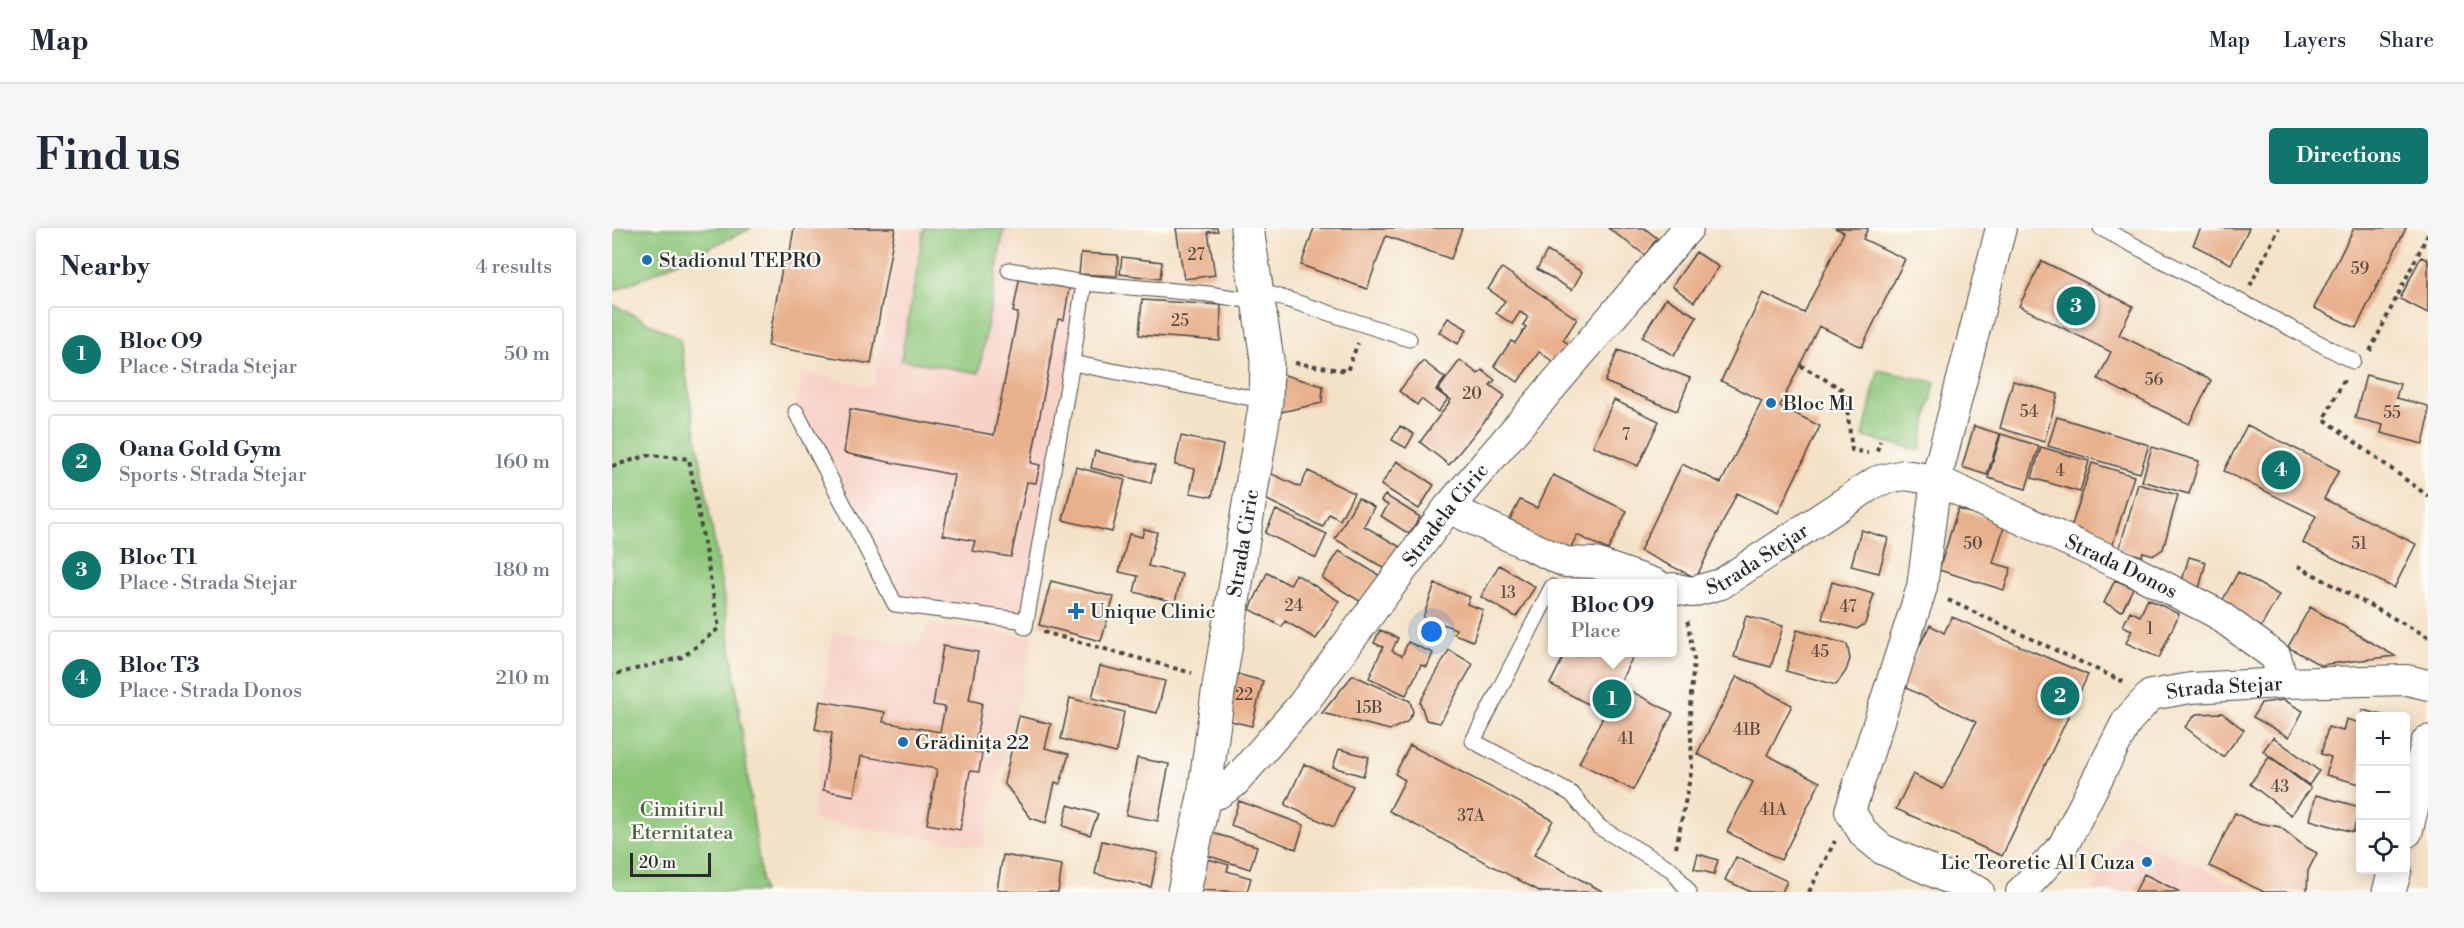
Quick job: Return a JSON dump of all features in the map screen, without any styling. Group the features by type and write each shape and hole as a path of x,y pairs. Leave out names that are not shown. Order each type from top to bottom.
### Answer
{"street":[{"name":"Strada Ciric","path":"1184,892 1204,796 1219,686 1266,401 1267,359 1247,228"},
{"name":"Stradela Ciric","path":"1204,796 1219,793 1234,783 1302,705 1448,508 1688,228"},
{"path":"1979,892 1882,849 1864,834 1850,811 1922,587 1936,480 2001,228"},
{"name":"Strada Stejar","path":"1677,589 1692,592 1721,584 1878,481 1904,475 1936,480"},
{"name":"Strada Donos","path":"1936,480 2124,566 2216,613 2276,657 2283,683"},
{"name":"Strada Stejar","path":"1448,508 1557,577 1595,563 1643,579"},
{"name":"Strada Stejar","path":"2021,892 2063,846 2127,721 2151,695 2191,688 2283,683 2407,680 2428,685"},
{"path":"2409,820 2428,742"},
{"path":"2389,892 2394,874"}],"lane":[{"path":"2101,228 2353,362"},
{"path":"1009,270 1084,283 1259,296 1409,339"},
{"path":"796,412 895,604 1025,624 1072,363 1084,283"},
{"path":"1072,363 1266,401"},
{"path":"1548,595 1473,741 1572,794 1599,827 1672,870 1689,892"}],"path":[{"path":"2241,302 2279,228"},
{"path":"2428,234 2369,352 2353,362 2324,419 2428,496"},
{"path":"1267,359 1347,371 1366,326"},
{"path":"1800,365 1845,391 1852,450 1894,459 1904,475"},
{"path":"1876,455 1880,441"},
{"path":"612,466 650,455 689,459 719,628 683,657 612,675"},
{"path":"2298,567 2428,637"},
{"path":"1922,587 2151,695"},
{"path":"1672,870 1692,768 1690,707 1694,659 1677,609"},
{"path":"1025,624 1200,675 1200,682 1219,686"},
{"path":"1809,892 1850,811"}],"shaded area":[{"path":"902,228 1015,228 1009,270 1084,283 1026,621 895,604 796,412 801,372 873,387"},
{"path":"929,625 1034,636 982,847 812,820 832,632 916,645"},
{"name":"Lic Teoretic Al I Cuza","path":"2122,832 2253,892 2093,892"}],"green space":[{"name":"Stadionul TEPRO","path":"612,228 752,228 612,292"},
{"path":"924,228 1004,228 979,373 901,360"},
{"name":"Cimitirul Eternitatea","path":"612,304 680,339 726,611 763,892 612,892"},
{"path":"1878,370 1935,382 1920,450 1863,437"}],"building":[{"path":"794,228 895,228 871,364 768,346 785,251 790,251"},
{"path":"1176,228 1217,228 1218,231 1208,232 1215,275 1184,279"},
{"path":"1314,228 1462,228 1451,259 1386,236 1367,289 1301,265"},
{"path":"1608,228 1644,228 1657,238 1645,255"},
{"name":"Bloc M1","path":"1835,228 1868,228 1863,239 1905,259 1862,347 1819,326 1780,406 1820,426 1778,513 1737,493 1696,578 1640,551 1682,464 1721,483 1762,401 1721,381 1763,293 1804,313 1844,232"},
{"path":"2201,228 2249,228 2231,264 2193,245"},
{"path":"2354,228 2406,228 2356,328 2314,308"},
{"path":"1547,251 1582,272 1572,290 1537,269"},
{"path":"1696,252 1719,267 1694,302 1672,286"},
{"path":"1081,253 1118,255 1117,276 1079,274"},
{"path":"1122,257 1162,262 1160,279 1120,274"},
{"path":"2421,257 2428,260 2428,313 2400,299"},
{"path":"2042,261 2133,306 2119,335 2211,380 2189,424 2098,379 2111,352 2019,306"},
{"path":"1502,268 1577,319 1563,340 1570,345 1557,364 1539,352 1518,382 1494,366 1511,341 1515,343 1526,327 1523,325 1528,317 1520,312 1512,324 1496,313 1505,301 1488,289"},
{"path":"1020,276 1070,283 1064,320 1058,319 1031,463 1040,465 1036,483 1027,482 1011,557 972,551 975,541 943,535 954,475 844,453 850,409 994,435 1018,313 1013,312"},
{"path":"1666,298 1697,317 1674,356 1642,337"},
{"path":"1142,300 1221,305 1220,341 1139,335"},
{"path":"1448,318 1467,329 1458,344 1439,332"},
{"path":"1618,350 1690,378 1677,411 1605,382"},
{"path":"1460,360 1478,374 1482,370 1495,380 1490,385 1505,396 1449,465 1420,442 1451,400 1438,390"},
{"path":"1423,361 1445,378 1436,390 1448,399 1438,412 1421,399 1417,405 1399,391"},
{"path":"1281,374 1323,386 1322,403 1281,412"},
{"path":"2366,375 2400,384 2396,398 2428,406 2428,422 2423,444 2381,433 2383,425 2355,418"},
{"path":"2013,381 2058,394 2044,442 2000,428"},
{"path":"1614,400 1659,421 1638,466 1593,446"},
{"path":"2057,417 2149,445 2140,473 2048,446"},
{"path":"2247,425 2339,470 2324,499 2416,544 2394,588 2303,543 2316,516 2224,471"},
{"path":"1400,426 1414,434 1406,448 1392,440"},
{"path":"1974,426 2000,434 1987,475 1962,467"},
{"path":"2001,434 2039,446 2026,489 1988,478"},
{"path":"1181,436 1223,445 1212,497 1190,493 1195,469 1175,465"},
{"path":"2041,447 2089,461 2080,492 2032,478"},
{"path":"2152,447 2199,461 2189,494 2142,481"},
{"path":"1095,451 1155,465 1151,483 1091,468"},
{"path":"1397,461 1434,485 1419,509 1381,485"},
{"path":"2092,463 2134,476 2112,547 2069,534"},
{"path":"1076,467 1125,480 1112,532 1063,520"},
{"path":"1308,471 1354,493 1340,520 1329,514 1323,527 1265,499 1270,473 1300,487"},
{"path":"1553,475 1627,511 1608,550 1577,535 1568,553 1508,523 1520,500 1537,508"},
{"path":"2138,484 2178,495 2163,549 2154,555 2143,552 2142,556 2119,550"},
{"path":"1385,495 1420,517 1409,534 1381,516 1388,505 1381,501"},
{"path":"1358,498 1374,507 1364,526 1402,548 1389,571 1335,539"},
{"path":"1958,509 2005,524 1993,563 2011,568 2004,590 1939,570"},
{"path":"1276,510 1327,534 1316,558 1265,533"},
{"path":"1144,529 1157,532 1148,566 1182,574 1175,602 1134,592 1138,576 1119,572 1129,534 1142,537"},
{"path":"1861,530 1888,538 1879,573 1851,566"},
{"path":"1339,551 1382,577 1366,605 1322,578"},
{"path":"2189,557 2206,562 2199,589 2181,584"},
{"path":"1499,565 1535,587 1516,617 1481,597"},
{"path":"2238,572 2279,595 2261,627 2220,605"},
{"path":"1267,573 1290,585 1296,574 1339,601 1316,639 1285,621 1282,627 1250,609"},
{"path":"2115,580 2133,588 2122,611 2104,603"},
{"name":"Unique Clinic","path":"1051,581 1114,597 1101,641 1039,625"},
{"path":"1832,582 1874,594 1865,624 1857,629 1822,619"},
{"path":"1435,584 1470,597 1467,604 1483,610 1473,641 1454,634 1456,629 1423,617"},
{"path":"2148,599 2179,614 2159,658 2126,643 2132,630 2123,626 2130,611 2140,616"},
{"path":"2310,607 2395,656 2320,665 2288,647"},
{"path":"1746,616 1783,626 1771,667 1734,657"},
{"path":"1952,617 2088,675 2002,856 1896,809 1913,774 1943,789 1976,722 1900,685 1930,625 1944,633"},
{"path":"1380,630 1398,638 1392,651 1402,656 1408,642 1433,653 1427,667 1421,665 1406,695 1369,678 1383,647 1374,643"},
{"path":"1797,630 1847,644 1850,659 1846,671 1836,685 1786,671"},
{"name":"Grădinița 22","path":"943,646 978,652 969,700 982,703 974,752 982,753 979,772 970,771 960,830 927,824 937,769 861,756 854,796 823,790 832,733 815,729 820,701 885,712 883,722 940,732 945,707 933,705"},
{"path":"1449,650 1473,664 1440,723 1426,720 1420,702"},
{"path":"1564,657 1633,657 1619,685 1673,713 1633,790 1579,763 1605,713 1550,684"},
{"path":"1100,666 1165,681 1157,713 1092,698"},
{"path":"1233,673 1263,681 1252,726 1222,719"},
{"path":"1353,675 1410,701 1413,712 1407,722 1390,730 1322,713"},
{"path":"1737,676 1792,705 1767,755 1820,782 1781,860 1727,832 1753,782 1697,754"},
{"path":"1070,698 1124,712 1116,753 1061,739"},
{"path":"2284,700 2303,711 2289,737 2253,717 2261,703"},
{"path":"2222,713 2244,730 2223,757 2185,727 2196,714"},
{"path":"1019,716 1051,724 1045,748 1069,754 1060,784 1055,782 1046,823 1031,818 1004,783"},
{"path":"2346,719 2356,722 2356,783 2326,775 2331,757 2321,754 2328,727 2343,731"},
{"path":"2273,737 2319,771 2309,785 2263,751"},
{"path":"1410,745 1553,820 1534,855 1604,892 1541,892 1389,811 1405,780 1395,774"},
{"path":"1339,749 1369,757 1363,776 1333,767"},
{"path":"2269,757 2311,788 2291,815 2250,784"},
{"path":"1137,758 1169,764 1158,821 1126,815"},
{"path":"1304,764 1353,786 1334,827 1285,805"},
{"path":"2316,795 2356,806 2353,832 2310,820"},
{"path":"1239,801 1304,825 1296,849 1231,825"},
{"path":"1068,805 1098,814 1090,835 1063,826"},
{"path":"2235,813 2253,822 2280,827 2317,853 2308,871 2307,892 2264,892 2209,866"},
{"path":"1212,833 1257,846 1250,869 1206,855"},
{"path":"1102,841 1158,853 1151,887 1095,874"},
{"path":"1698,854 1718,860 1714,874 1694,869"},
{"path":"1003,855 1062,865 1058,892 1012,892 997,889"},
{"path":"1736,857 1787,881 1782,892 1751,892 1725,880"},
{"path":"1208,859 1229,865 1227,871 1251,878 1247,892 1199,890"},
{"path":"2144,874 2180,892 2135,892"}],"place":[{"name":"Stadionul TEPRO","path":"647,260"},
{"name":"Bloc T1","path":"2076,306"},
{"name":"Bloc M1","path":"1771,403"},
{"name":"Bloc T3","path":"2281,470"},
{"name":"Unique Clinic","path":"1076,611"},
{"name":"Oana Gold Gym","path":"2060,696"},
{"name":"Bloc O9","path":"1612,699"},
{"name":"Grădinița 22","path":"903,742"},
{"name":"Lic Teoretic Al I Cuza","path":"2147,862"}]}
